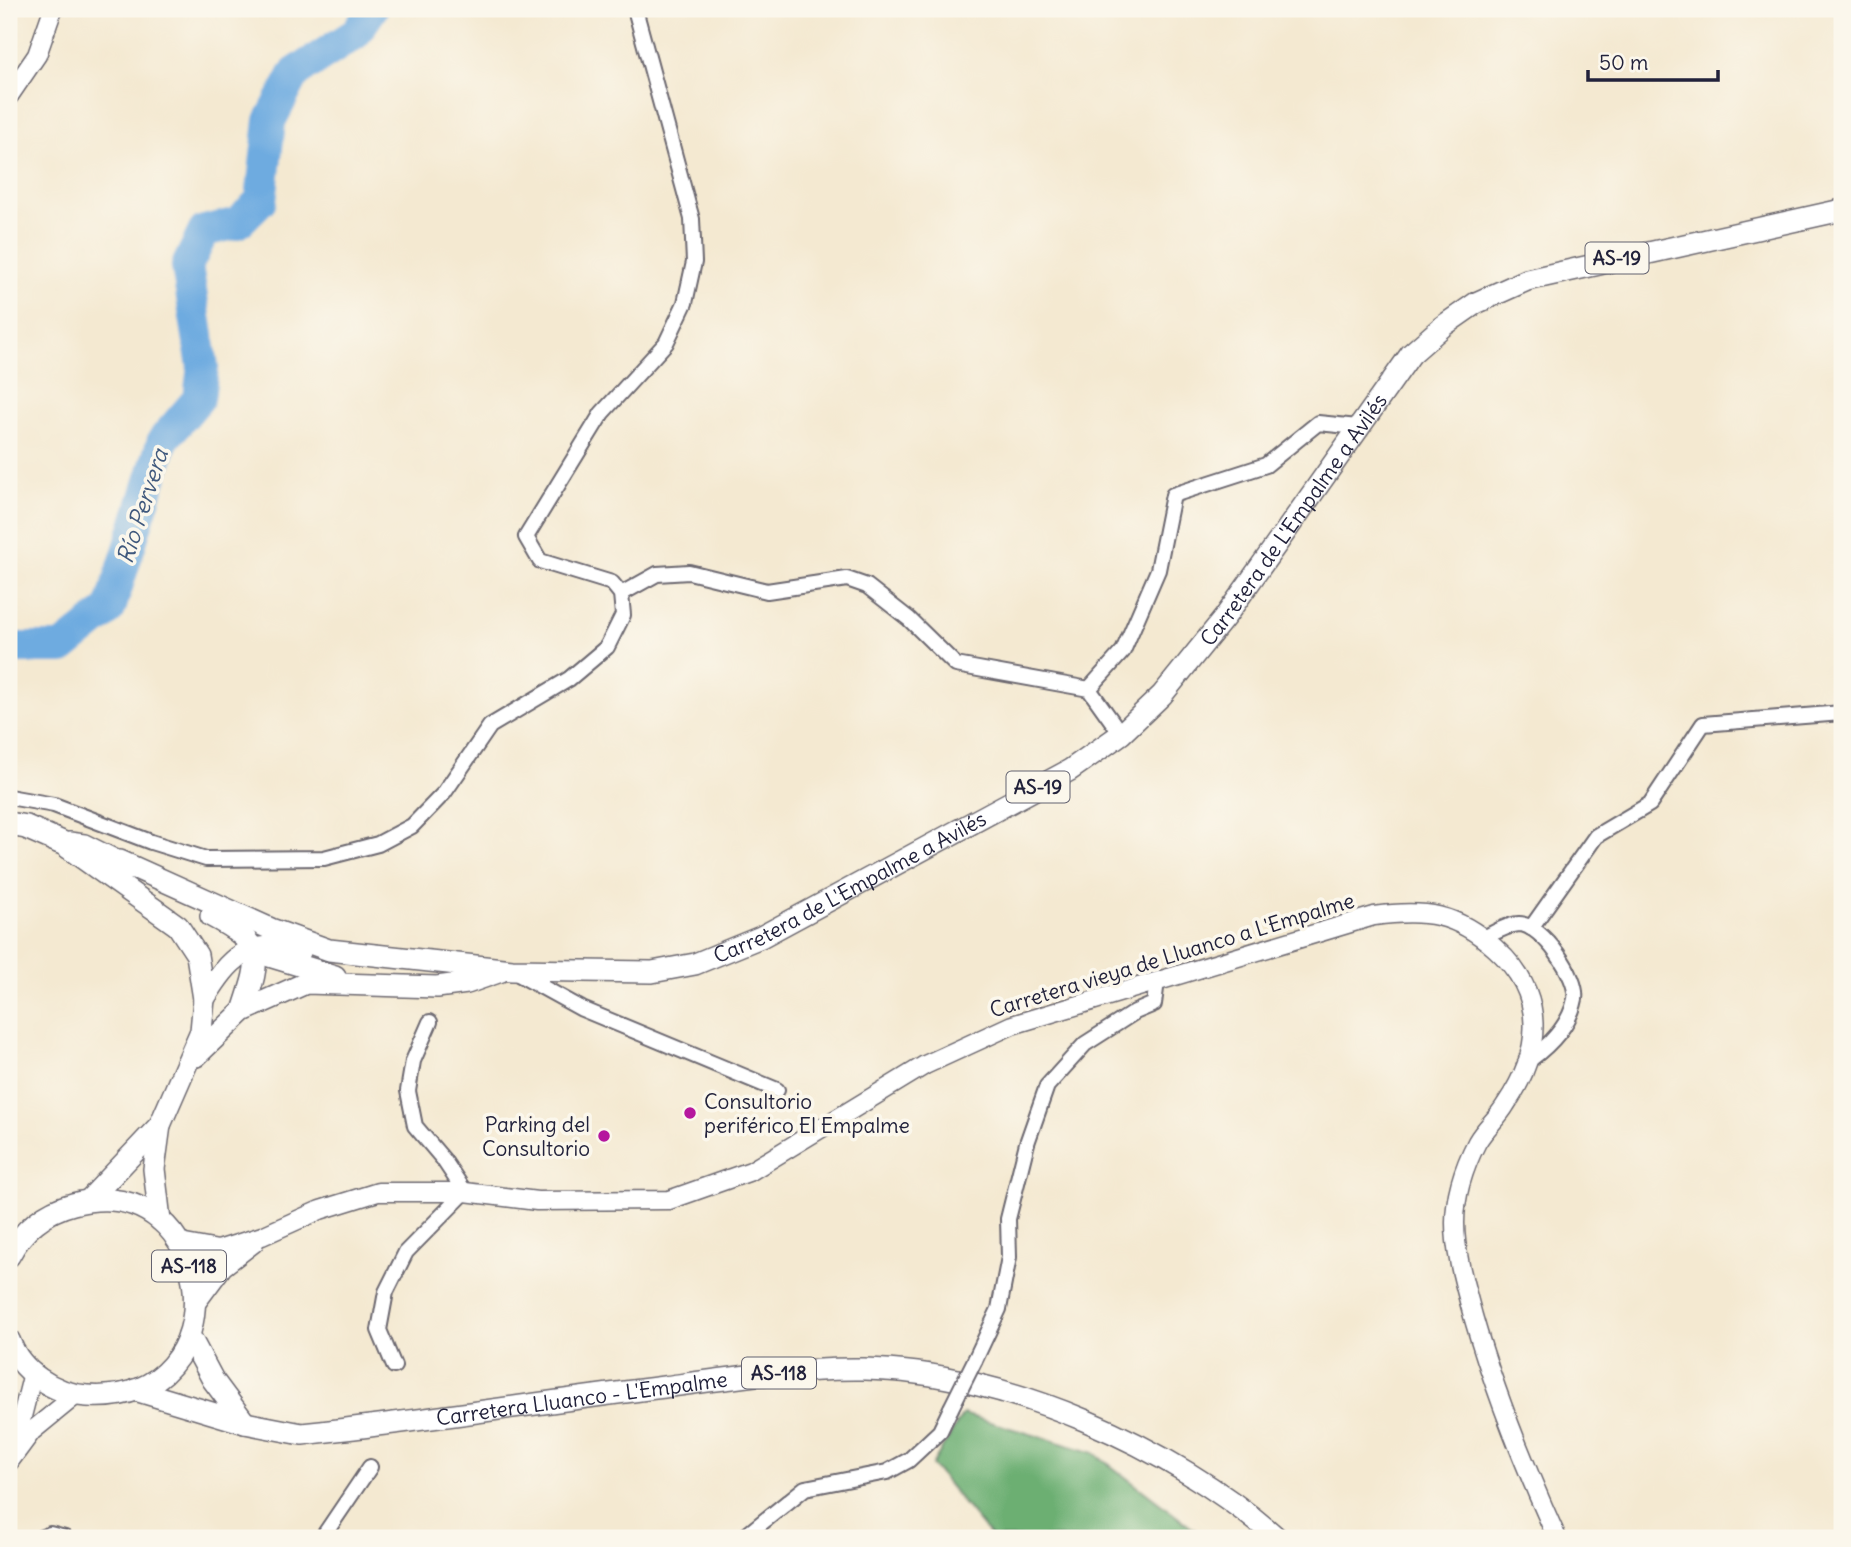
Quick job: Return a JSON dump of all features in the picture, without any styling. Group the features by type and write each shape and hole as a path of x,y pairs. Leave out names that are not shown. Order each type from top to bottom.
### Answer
{"highway":[{"path":"9,824 26,827 60,842"}],"main road":[{"name":"Carretera de L'Empalme a Avilés","path":"120,861 271,929 329,950 508,970 652,972 695,964 727,953 1070,770 1121,734 1162,695 1225,617 1411,354 1443,326 1476,303 1527,280 1842,210"},
{"path":"60,842 84,845 120,861 170,894 238,930 253,950 257,968 243,1011"},
{"path":"60,842 114,884 178,926 197,955 204,999 201,1031 187,1065"},
{"path":"114,884 253,950 296,966 374,985"},
{"path":"204,999 225,965 269,944 353,967 430,973 455,963"},
{"path":"187,1065 243,1011 306,984 437,987 467,983 508,970"},
{"name":"AS-118","path":"159,1220 154,1169 160,1125 187,1065"},
{"name":"AS-118","path":"89,1200 160,1125"},
{"name":"AS-118","path":"9,1256 30,1226 57,1208 89,1200 114,1200 138,1207 159,1220 180,1243 195,1280 197,1302 189,1335 167,1368 135,1390 106,1397 76,1395 55,1389 33,1373 9,1340"},
{"path":"189,1335 213,1380 245,1423"},
{"name":"Carretera Lluanco - L'Empalme","path":"245,1423 302,1433 773,1373 866,1369 939,1378 1020,1397 1082,1419 1146,1448 1209,1484 1277,1538"},
{"name":"AS-118","path":"135,1390 245,1423"}],"street":[{"path":"9,96 37,55 53,9"},
{"path":"9,797 54,805 151,842 206,859 324,858 378,844 412,826 444,793 491,726 569,679 607,647 623,615 621,594 612,583 540,561 526,537 602,413 666,343 685,303 694,262 692,219 635,9"},
{"path":"1089,689 1123,651 1133,628 1158,570 1173,495 1266,465 1318,423 1358,427"},
{"path":"621,594 657,573 689,572 767,591 847,579 866,586 899,611 956,665 1089,689 1121,734"},
{"path":"1531,928 1596,836 1650,803 1703,724 1842,713"},
{"name":"Carretera vieya de Lluanco a L'Empalme","path":"180,1243 218,1250 262,1236 320,1210 378,1192 465,1192 537,1201 669,1200 751,1171 925,1065 1012,1025 1374,916 1412,910 1446,916 1484,938 1501,954 1522,981 1536,1022 1531,1059 1506,1104 1479,1139 1462,1174 1455,1223 1461,1272 1484,1354 1511,1434 1557,1538"},
{"path":"1484,938 1503,928 1521,924 1531,928 1560,957 1576,995 1569,1019 1547,1047 1531,1059"},
{"path":"508,970 582,1009 777,1090"},
{"path":"743,1538 805,1488 887,1472 909,1460 940,1431 999,1309 1009,1257 1008,1219 1027,1143 1047,1086 1085,1044 1135,1012 1154,1004 1157,981"},
{"path":"394,1366 379,1329 386,1292 406,1252 465,1192 443,1159 415,1126 408,1091 413,1061 430,1021"},
{"name":"Carretera vieya de Lluanco a L'Empalme","path":"197,1302 223,1267 262,1236"},
{"path":"10,1460 33,1373"},
{"path":"10,1460 32,1431 76,1395"},
{"path":"323,1538 370,1466"},
{"path":"40,1538 50,1534 65,1538"}],"green space":[{"path":"963,1414 1094,1453 1205,1538 992,1538 932,1465"}],"waterway":[{"name":"Río Pervera","path":"9,648 62,648 110,609 163,440 199,398 203,367 187,266 204,231 238,223 261,200 270,121 295,73 355,34 372,9"}],"place":[{"name":"Consultorio periférico El Empalme","path":"690,1113"},
{"name":"Parking del Consultorio","path":"604,1136"}]}
